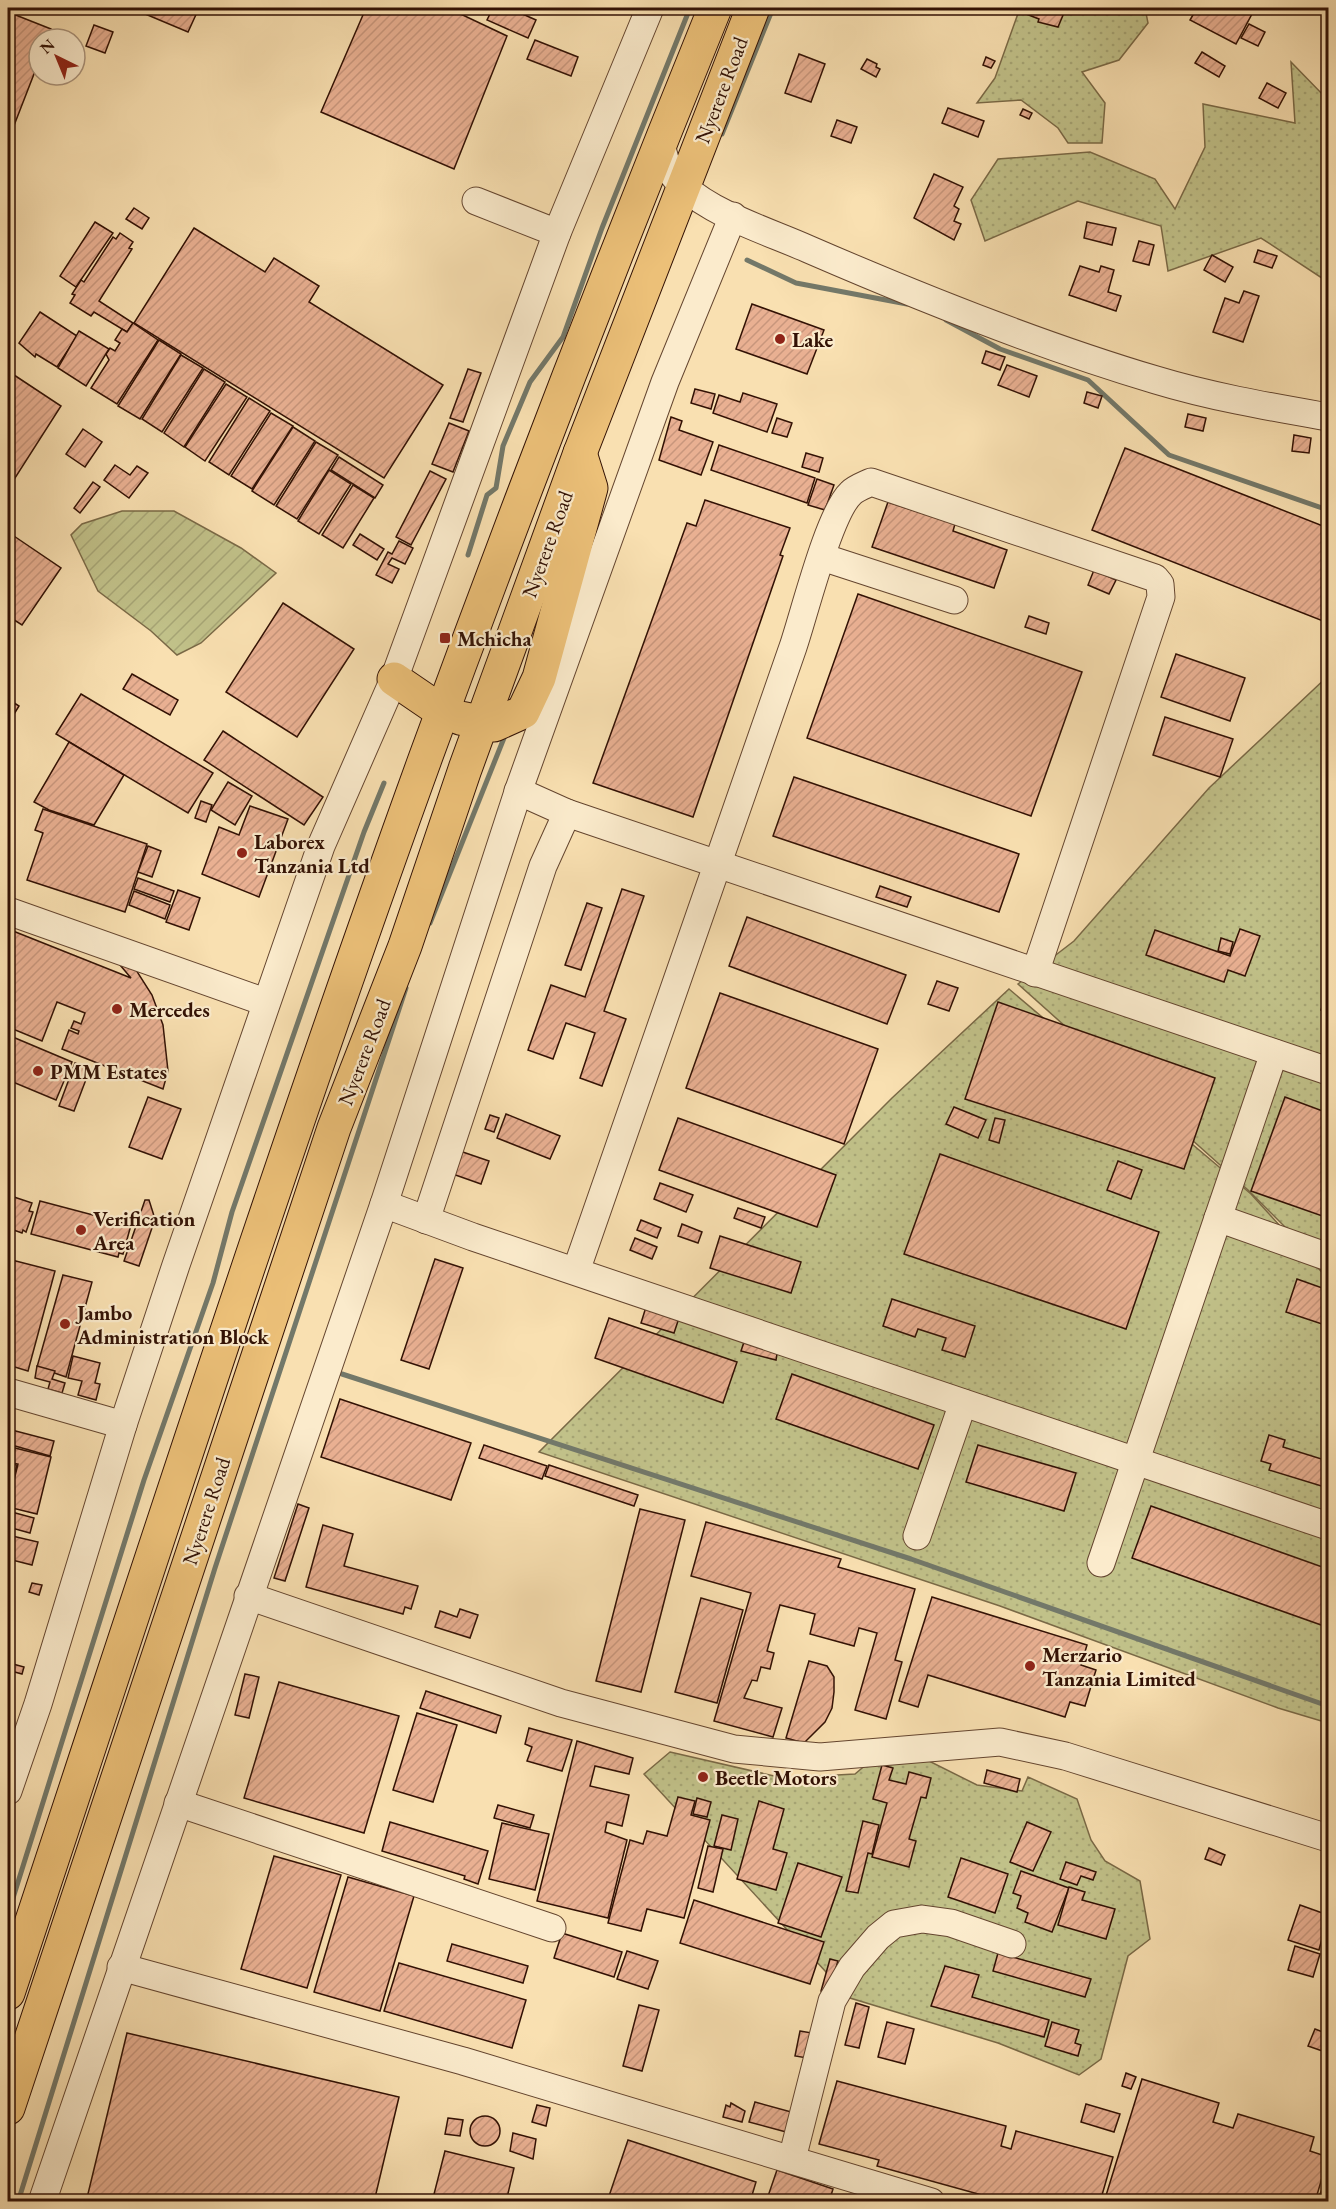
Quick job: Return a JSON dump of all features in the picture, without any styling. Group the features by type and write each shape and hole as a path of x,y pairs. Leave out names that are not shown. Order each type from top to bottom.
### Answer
{"highway":[{"name":"Nyerere Road","path":"8,1993 281,1176 444,710 559,399 715,8"},
{"name":"Nyerere Road","path":"8,2108 315,1181 405,946 482,723 580,453 753,8"},
{"path":"394,679 444,710 482,723"}],"street":[{"path":"8,1791 38,1704 123,1425 265,1002 321,846 394,679 557,233 650,8"},
{"path":"661,139 662,156 667,168 696,197 733,216 863,273 1074,354 1169,384 1248,403 1329,417"},
{"path":"476,201 557,233"},
{"path":"42,2202 384,1204 518,791 665,382 733,216"},
{"path":"576,1271 822,557 843,504 851,492 871,482 1155,578 1160,584 1161,597 1158,608 1035,973"},
{"path":"822,557 954,600"},
{"path":"518,791 567,813 1329,1071"},
{"path":"426,1220 543,866 567,813"},
{"path":"8,911 265,1002"},
{"path":"1101,1563 1134,1459 1274,1053"},
{"path":"384,1204 1329,1526"},
{"path":"1218,1218 1329,1257"},
{"path":"8,1392 123,1425"},
{"path":"917,1536 963,1403"},
{"path":"249,1596 561,1703 734,1749 820,1758 1000,1743 1065,1756 1329,1838"},
{"path":"178,1803 552,1928"},
{"path":"792,2159 832,2001 852,1967 878,1937 894,1924 922,1918 951,1923 1012,1944"},
{"path":"122,1967 464,2061 931,2202"}],"green space":[{"path":"1020,8 1145,8 1148,23 1119,60 1082,72 1105,103 1102,143 1068,143 1058,128 1021,100 977,103 995,78"},
{"path":"1291,62 1328,100 1328,282 1261,238 1168,271 1161,226 1078,201 985,241 971,200 998,159 1090,152 1155,179 1175,209 1205,147 1203,104 1295,123"},
{"path":"122,511 174,511 241,548 276,573 201,643 177,655 151,631 98,591 71,535 82,524"},
{"path":"1328,676 1328,1270 1248,1190 1018,984 1074,941 1209,788"},
{"path":"1009,989 1251,1194 1328,1279 1328,1723 1278,1708 1000,1606 539,1452 892,1098"},
{"path":"670,1752 783,1778 855,1774 881,1752 925,1759 977,1785 1022,1791 1028,1777 1077,1799 1091,1840 1105,1861 1140,1881 1150,1939 1128,1956 1101,2059 1079,2075 998,2043 850,1998 644,1774"}],"building":[{"path":"131,8 199,8 188,32"},
{"path":"366,8 448,8 507,36 454,169 321,112"},
{"path":"493,8 509,8 536,20 528,38 487,20"},
{"path":"1023,8 1066,8 1058,27 1038,22 1039,19 1021,12"},
{"path":"1197,8 1244,8 1253,12 1236,44 1190,20"},
{"path":"8,12 46,27 27,27 27,87 29,87 8,141"},
{"path":"1249,24 1265,32 1258,46 1241,38"},
{"path":"94,25 113,32 105,53 87,46"},
{"path":"535,40 578,57 571,76 527,59"},
{"path":"1202,52 1225,66 1219,77 1195,63"},
{"path":"799,54 825,64 811,102 785,93"},
{"path":"986,57 995,61 991,68 983,65"},
{"path":"867,59 877,64 876,67 880,69 876,77 861,69"},
{"path":"1267,83 1286,93 1278,108 1259,98"},
{"path":"948,108 984,121 978,137 942,123"},
{"path":"1023,109 1032,113 1029,119 1020,115"},
{"path":"837,120 857,127 851,143 831,136"},
{"path":"934,174 963,187 954,206 959,209 954,221 961,224 954,240 914,218"},
{"path":"134,208 149,218 142,229 126,219"},
{"path":"95,222 113,233 76,287 60,276"},
{"path":"1087,222 1116,228 1112,245 1084,238"},
{"path":"194,228 265,272 274,258 319,286 309,302 443,385 384,478 134,323"},
{"path":"120,233 133,242 129,248 132,249 99,301 133,323 127,332 94,312 91,316 70,303 75,295 72,294 81,280 84,282 113,237 116,239"},
{"path":"1139,241 1154,245 1149,265 1133,261"},
{"path":"1258,250 1277,256 1272,268 1254,262"},
{"path":"1212,255 1233,267 1225,282 1204,270"},
{"path":"1080,266 1099,272 1101,266 1114,270 1108,292 1121,296 1116,311 1069,295"},
{"path":"1244,291 1259,296 1243,342 1213,332 1225,298 1239,303"},
{"name":"Lake","path":"752,304 824,330 807,374 736,349"},
{"path":"40,312 77,336 57,367 36,354 35,357 19,343"},
{"path":"133,323 158,340 117,404 91,388 109,360 106,354 110,348 115,351 120,343 115,340 122,329 127,332"},
{"path":"79,331 109,349 86,386 58,368"},
{"path":"159,340 181,354 140,419 118,406"},
{"path":"986,351 1005,357 1000,370 982,363"},
{"path":"181,355 203,368 162,432 142,419"},
{"path":"1007,365 1037,376 1029,397 998,385"},
{"path":"204,369 225,382 184,447 164,433"},
{"path":"468,369 481,373 463,422 450,418"},
{"path":"8,371 61,406 8,489"},
{"path":"226,384 247,397 205,461 185,447"},
{"path":"695,389 715,394 711,409 691,403"},
{"path":"1087,392 1102,396 1098,408 1084,403"},
{"path":"743,393 777,404 767,432 713,413 719,395 740,402"},
{"path":"249,398 270,411 229,475 209,462"},
{"path":"271,413 293,426 252,489 231,476"},
{"path":"1188,414 1206,418 1203,431 1185,427"},
{"path":"671,417 682,421 679,430 713,442 701,475 659,460"},
{"path":"777,418 792,423 787,437 772,433"},
{"path":"449,423 469,431 453,472 432,464"},
{"path":"293,427 315,441 274,505 252,491"},
{"path":"83,429 102,442 85,467 66,454"},
{"path":"1294,435 1311,438 1309,453 1292,451"},
{"path":"316,442 338,455 297,519 276,506"},
{"path":"719,445 815,478 807,503 711,470"},
{"path":"1125,448 1328,528 1328,623 1092,530"},
{"path":"806,453 823,458 819,472 802,467"},
{"path":"339,457 383,485 375,498 331,470"},
{"path":"115,465 130,475 137,466 148,473 129,498 104,480"},
{"path":"329,470 351,484 319,534 298,521"},
{"path":"430,471 446,479 411,545 396,537"},
{"path":"817,479 834,485 825,510 808,505"},
{"path":"93,482 100,487 80,513 74,508"},
{"path":"353,485 374,498 343,548 322,535"},
{"path":"705,500 790,528 780,555 783,556 693,817 593,783 687,523 696,526"},
{"path":"888,502 955,524 953,531 1007,550 994,588 872,547"},
{"path":"8,532 61,568 22,625 8,616"},
{"path":"360,534 384,549 377,560 353,545"},
{"path":"399,541 413,548 405,564 392,558 388,564 399,569 392,583 376,575 388,552 392,554"},
{"path":"1094,570 1116,580 1109,594 1088,585"},
{"path":"858,594 1082,672 1031,816 807,738"},
{"path":"283,603 354,649 297,737 226,692"},
{"path":"1029,616 1049,623 1046,634 1025,627"},
{"path":"1176,654 1245,678 1230,721 1161,697"},
{"path":"132,674 178,700 170,715 123,689"},
{"path":"81,694 213,773 188,813 56,734"},
{"path":"8,699 19,706 8,724"},
{"path":"1165,717 1233,739 1220,777 1153,755"},
{"path":"223,731 323,797 304,825 204,760"},
{"path":"69,742 124,775 94,825 49,810 34,802"},
{"path":"794,777 1019,854 999,912 773,836"},
{"path":"228,782 252,796 235,825 211,810"},
{"path":"201,801 212,805 206,822 195,818"},
{"name":"Laborex Tanzania Ltd","path":"250,806 288,819 259,897 202,874 219,827 239,835"},
{"path":"43,809 147,844 125,912 27,880 43,833 35,830"},
{"path":"148,846 161,851 152,877 138,872"},
{"path":"138,878 174,891 170,902 134,889"},
{"path":"880,886 911,897 907,907 876,897"},
{"path":"622,889 644,896 604,1011 626,1019 602,1086 580,1078 595,1033 566,1023 553,1059 528,1050 551,985 585,997"},
{"path":"178,890 200,898 189,930 166,922"},
{"path":"134,891 170,905 165,919 129,905"},
{"path":"587,903 602,908 581,970 565,965"},
{"path":"747,917 906,975 887,1024 729,966"},
{"name":"Mercedes","path":"8,929 131,978 109,952 131,962 152,995 163,1025 168,1071 163,1089 62,1049 69,1030 78,1034 79,1031 71,1028 74,1021 81,1024 85,1013 57,1002 42,1041 8,1027"},
{"path":"1240,929 1260,936 1245,976 1228,970 1224,982 1146,955 1155,930 1230,956"},
{"path":"1221,938 1233,942 1230,954 1218,951"},
{"path":"937,981 958,988 949,1011 928,1004"},
{"path":"1328,988 1328,1013 1321,1010"},
{"path":"720,993 878,1049 844,1144 686,1088"},
{"path":"998,1002 1215,1078 1184,1169 965,1099"},
{"name":"PMM Estates","path":"8,1035 72,1062 56,1100 8,1080"},
{"path":"75,1063 90,1069 74,1111 59,1106"},
{"path":"148,1097 181,1109 162,1159 129,1147"},
{"path":"1285,1097 1328,1113 1328,1218 1251,1191"},
{"path":"954,1107 986,1120 978,1138 946,1124"},
{"path":"506,1114 560,1136 550,1159 497,1138"},
{"path":"490,1115 499,1118 494,1132 485,1129"},
{"path":"678,1118 836,1175 817,1227 659,1170"},
{"path":"995,1118 1005,1120 999,1143 989,1140"},
{"path":"454,1149 489,1161 481,1184 447,1172"},
{"path":"940,1154 1159,1232 1126,1329 904,1254"},
{"path":"1118,1161 1142,1170 1131,1199 1107,1190"},
{"path":"660,1183 693,1195 686,1212 654,1199"},
{"path":"8,1195 32,1203 29,1211 33,1212 26,1232 23,1230 22,1233 8,1228"},
{"path":"145,1200 149,1200 155,1219 139,1266 124,1261"},
{"name":"Verification Area","path":"40,1201 131,1225 123,1254 119,1253 118,1257 31,1234"},
{"path":"738,1208 765,1217 761,1228 734,1218"},
{"path":"641,1220 661,1228 657,1238 637,1230"},
{"path":"682,1224 702,1232 698,1243 678,1236"},
{"path":"720,1236 801,1262 791,1293 710,1268"},
{"path":"635,1238 657,1247 652,1259 630,1250"},
{"path":"8,1259 55,1271 28,1371 8,1365"},
{"path":"435,1259 463,1268 429,1369 401,1360"},
{"name":"Jambo Administration Block","path":"63,1275 92,1282 66,1377 37,1367"},
{"path":"1297,1279 1328,1290 1328,1326 1286,1312"},
{"path":"892,1299 975,1326 965,1357 942,1350 946,1338 918,1329 915,1337 883,1326"},
{"path":"646,1307 679,1318 674,1333 641,1323"},
{"path":"609,1318 737,1362 723,1403 595,1358"},
{"path":"745,1339 778,1348 776,1360 741,1351"},
{"path":"73,1356 100,1363 95,1383 100,1384 96,1400 78,1395 82,1381 68,1378"},
{"path":"37,1366 55,1371 52,1379 65,1383 62,1393 48,1389 50,1382 35,1378"},
{"path":"792,1374 934,1425 918,1469 776,1419"},
{"path":"340,1399 471,1443 451,1500 321,1457"},
{"path":"8,1429 54,1441 50,1456 15,1446 10,1464 17,1465 11,1486 8,1486"},
{"path":"1269,1435 1285,1440 1283,1447 1328,1461 1328,1488 1269,1470 1271,1464 1261,1461"},
{"path":"484,1445 547,1466 542,1479 479,1458"},
{"path":"978,1445 1076,1473 1064,1511 966,1482"},
{"path":"15,1448 51,1457 37,1514 8,1507 8,1487 12,1488 18,1464 12,1463"},
{"path":"549,1465 638,1495 634,1506 545,1476"},
{"path":"298,1504 309,1508 285,1581 274,1578"},
{"path":"1151,1506 1328,1569 1328,1615 1324,1626 1132,1558"},
{"path":"640,1509 685,1520 641,1692 596,1681"},
{"path":"8,1511 34,1518 30,1533 8,1527"},
{"path":"706,1522 841,1559 838,1567 915,1589 895,1660 902,1662 886,1719 855,1710 877,1633 859,1628 854,1646 810,1634 815,1614 780,1605 767,1651 774,1653 770,1669 761,1667 757,1681 752,1680 744,1698 782,1708 773,1737 714,1721 751,1593 691,1576"},
{"path":"323,1525 353,1534 344,1566 418,1586 411,1609 405,1607 403,1614 306,1587"},
{"path":"8,1535 38,1542 32,1565 8,1559"},
{"path":"32,1583 42,1585 39,1595 29,1592"},
{"path":"932,1597 1087,1645 1081,1665 1096,1670 1085,1706 1070,1702 1065,1717 928,1675 918,1707 899,1701"},
{"path":"701,1598 743,1610 717,1703 675,1692"},
{"path":"460,1609 478,1615 470,1638 435,1627 440,1611 457,1617"},
{"path":"809,1661 827,1666 834,1677 834,1692 832,1708 825,1722 804,1743 786,1738"},
{"path":"13,1664 24,1667 22,1674 11,1671"},
{"path":"245,1674 259,1677 249,1718 235,1715"},
{"path":"279,1682 399,1716 364,1833 244,1798"},
{"path":"426,1691 501,1716 496,1733 420,1708"},
{"path":"417,1713 457,1725 433,1802 393,1790"},
{"path":"529,1728 572,1740 562,1771 527,1761 532,1747 525,1744"},
{"path":"577,1741 633,1758 629,1774 595,1766 590,1786 629,1795 622,1826 607,1822 605,1832 627,1840 608,1918 537,1901"},
{"path":"882,1765 893,1768 889,1780 906,1784 909,1772 931,1778 926,1798 921,1797 909,1839 916,1841 909,1867 872,1857 887,1803 873,1799"},
{"path":"987,1770 1020,1779 1017,1792 984,1783"},
{"path":"678,1797 695,1801 691,1815 710,1820 684,1918 647,1909 641,1931 608,1923 630,1840 643,1844 647,1831 667,1836"},
{"path":"697,1798 711,1802 707,1817 693,1814"},
{"path":"759,1801 784,1809 773,1849 787,1853 776,1890 737,1879"},
{"path":"498,1805 534,1815 530,1828 494,1818"},
{"path":"722,1815 738,1819 731,1850 714,1846"},
{"path":"863,1821 879,1825 872,1854 868,1853 858,1893 846,1891"},
{"path":"390,1822 488,1851 478,1884 464,1879 465,1876 382,1851"},
{"path":"1027,1822 1051,1832 1033,1871 1010,1862"},
{"path":"502,1823 549,1834 535,1890 489,1879"},
{"path":"708,1846 723,1849 713,1892 698,1888"},
{"path":"1209,1848 1225,1855 1221,1865 1205,1859"},
{"path":"274,1856 341,1875 307,1988 241,1969"},
{"path":"961,1858 1008,1874 995,1913 948,1897"},
{"path":"1066,1862 1096,1872 1093,1880 1081,1876 1077,1885 1060,1879"},
{"path":"798,1863 842,1877 821,1937 778,1923"},
{"path":"1021,1871 1069,1888 1052,1932 1025,1922 1028,1913 1017,1908 1021,1896 1013,1893"},
{"path":"348,1877 414,1896 380,2011 314,1992"},
{"path":"1069,1887 1085,1892 1082,1900 1115,1909 1106,1939 1058,1925"},
{"path":"694,1900 824,1942 810,1984 680,1943"},
{"path":"1300,1905 1328,1915 1319,1950 1288,1940"},
{"path":"562,1933 622,1952 614,1977 554,1958"},
{"path":"452,1944 528,1966 523,1983 447,1961"},
{"path":"1295,1946 1320,1954 1313,1977 1288,1970"},
{"path":"627,1951 658,1961 648,1989 617,1979"},
{"path":"998,1953 1091,1979 1085,1997 993,1971"},
{"path":"830,1959 838,1961 828,1994 821,1991"},
{"path":"399,1963 526,2000 512,2048 384,2011"},
{"path":"945,1966 979,1975 972,1997 1049,2020 1044,2037 931,2006"},
{"path":"856,2003 869,2007 859,2048 845,2045"},
{"path":"639,2005 659,2010 642,2071 623,2066"},
{"path":"887,2022 914,2029 905,2064 878,2057"},
{"path":"1052,2022 1079,2030 1075,2043 1081,2045 1078,2056 1045,2046"},
{"path":"1315,2029 1328,2034 1328,2053 1308,2046"},
{"path":"800,2031 812,2033 807,2058 795,2056"},
{"path":"127,2033 399,2097 374,2202 86,2202"},
{"path":"1126,2073 1136,2077 1131,2089 1122,2086"},
{"path":"1142,2079 1219,2103 1213,2122 1233,2128 1238,2114 1314,2137 1310,2151 1328,2157 1315,2202 1104,2202"},
{"path":"837,2081 1006,2126 1001,2146 1011,2149 1016,2131 1113,2157 1100,2202 1007,2202 877,2166 879,2160 819,2144"},
{"path":"755,2102 795,2113 790,2133 749,2122"},
{"path":"731,2103 745,2111 742,2122 723,2117 726,2105 730,2107"},
{"path":"1086,2104 1120,2114 1114,2132 1081,2122"},
{"path":"537,2105 550,2108 546,2126 532,2122"},
{"path":"485,2116 496,2120 500,2131 496,2142 485,2146 474,2142 470,2131 474,2120"},
{"path":"448,2118 463,2120 460,2136 445,2134"},
{"path":"513,2133 536,2139 533,2159 510,2151"},
{"path":"628,2140 756,2182 750,2202 607,2202"},
{"path":"445,2151 514,2168 506,2202 432,2202"},
{"path":"777,2170 833,2189 829,2202 766,2202"},
{"path":"1328,2175 1328,2202 1317,2201"}],"waterway":[{"path":"468,555 487,495 496,488 503,446 530,382 563,337 602,228 690,8"},
{"path":"722,134 773,8"},
{"path":"747,260 796,283 907,304"},
{"path":"946,320 1000,349 1088,380 1169,455 1328,510"},
{"path":"430,923 504,738"},
{"path":"8,1914 144,1480 213,1283 232,1212 364,832 384,783"},
{"path":"18,2202 215,1568 406,988"},
{"path":"342,1374 911,1559 1328,1706"}],"place":[{"name":"Lake","path":"780,339"},
{"name":"Mchicha","path":"445,638"},
{"name":"Laborex Tanzania Ltd","path":"242,853"},
{"name":"Mercedes","path":"117,1009"},
{"name":"PMM Estates","path":"38,1071"},
{"name":"Verification Area","path":"81,1230"},
{"name":"Jambo Administration Block","path":"65,1324"},
{"name":"Merzario Tanzania Limited","path":"1030,1666"},
{"name":"Beetle Motors","path":"703,1777"}]}
